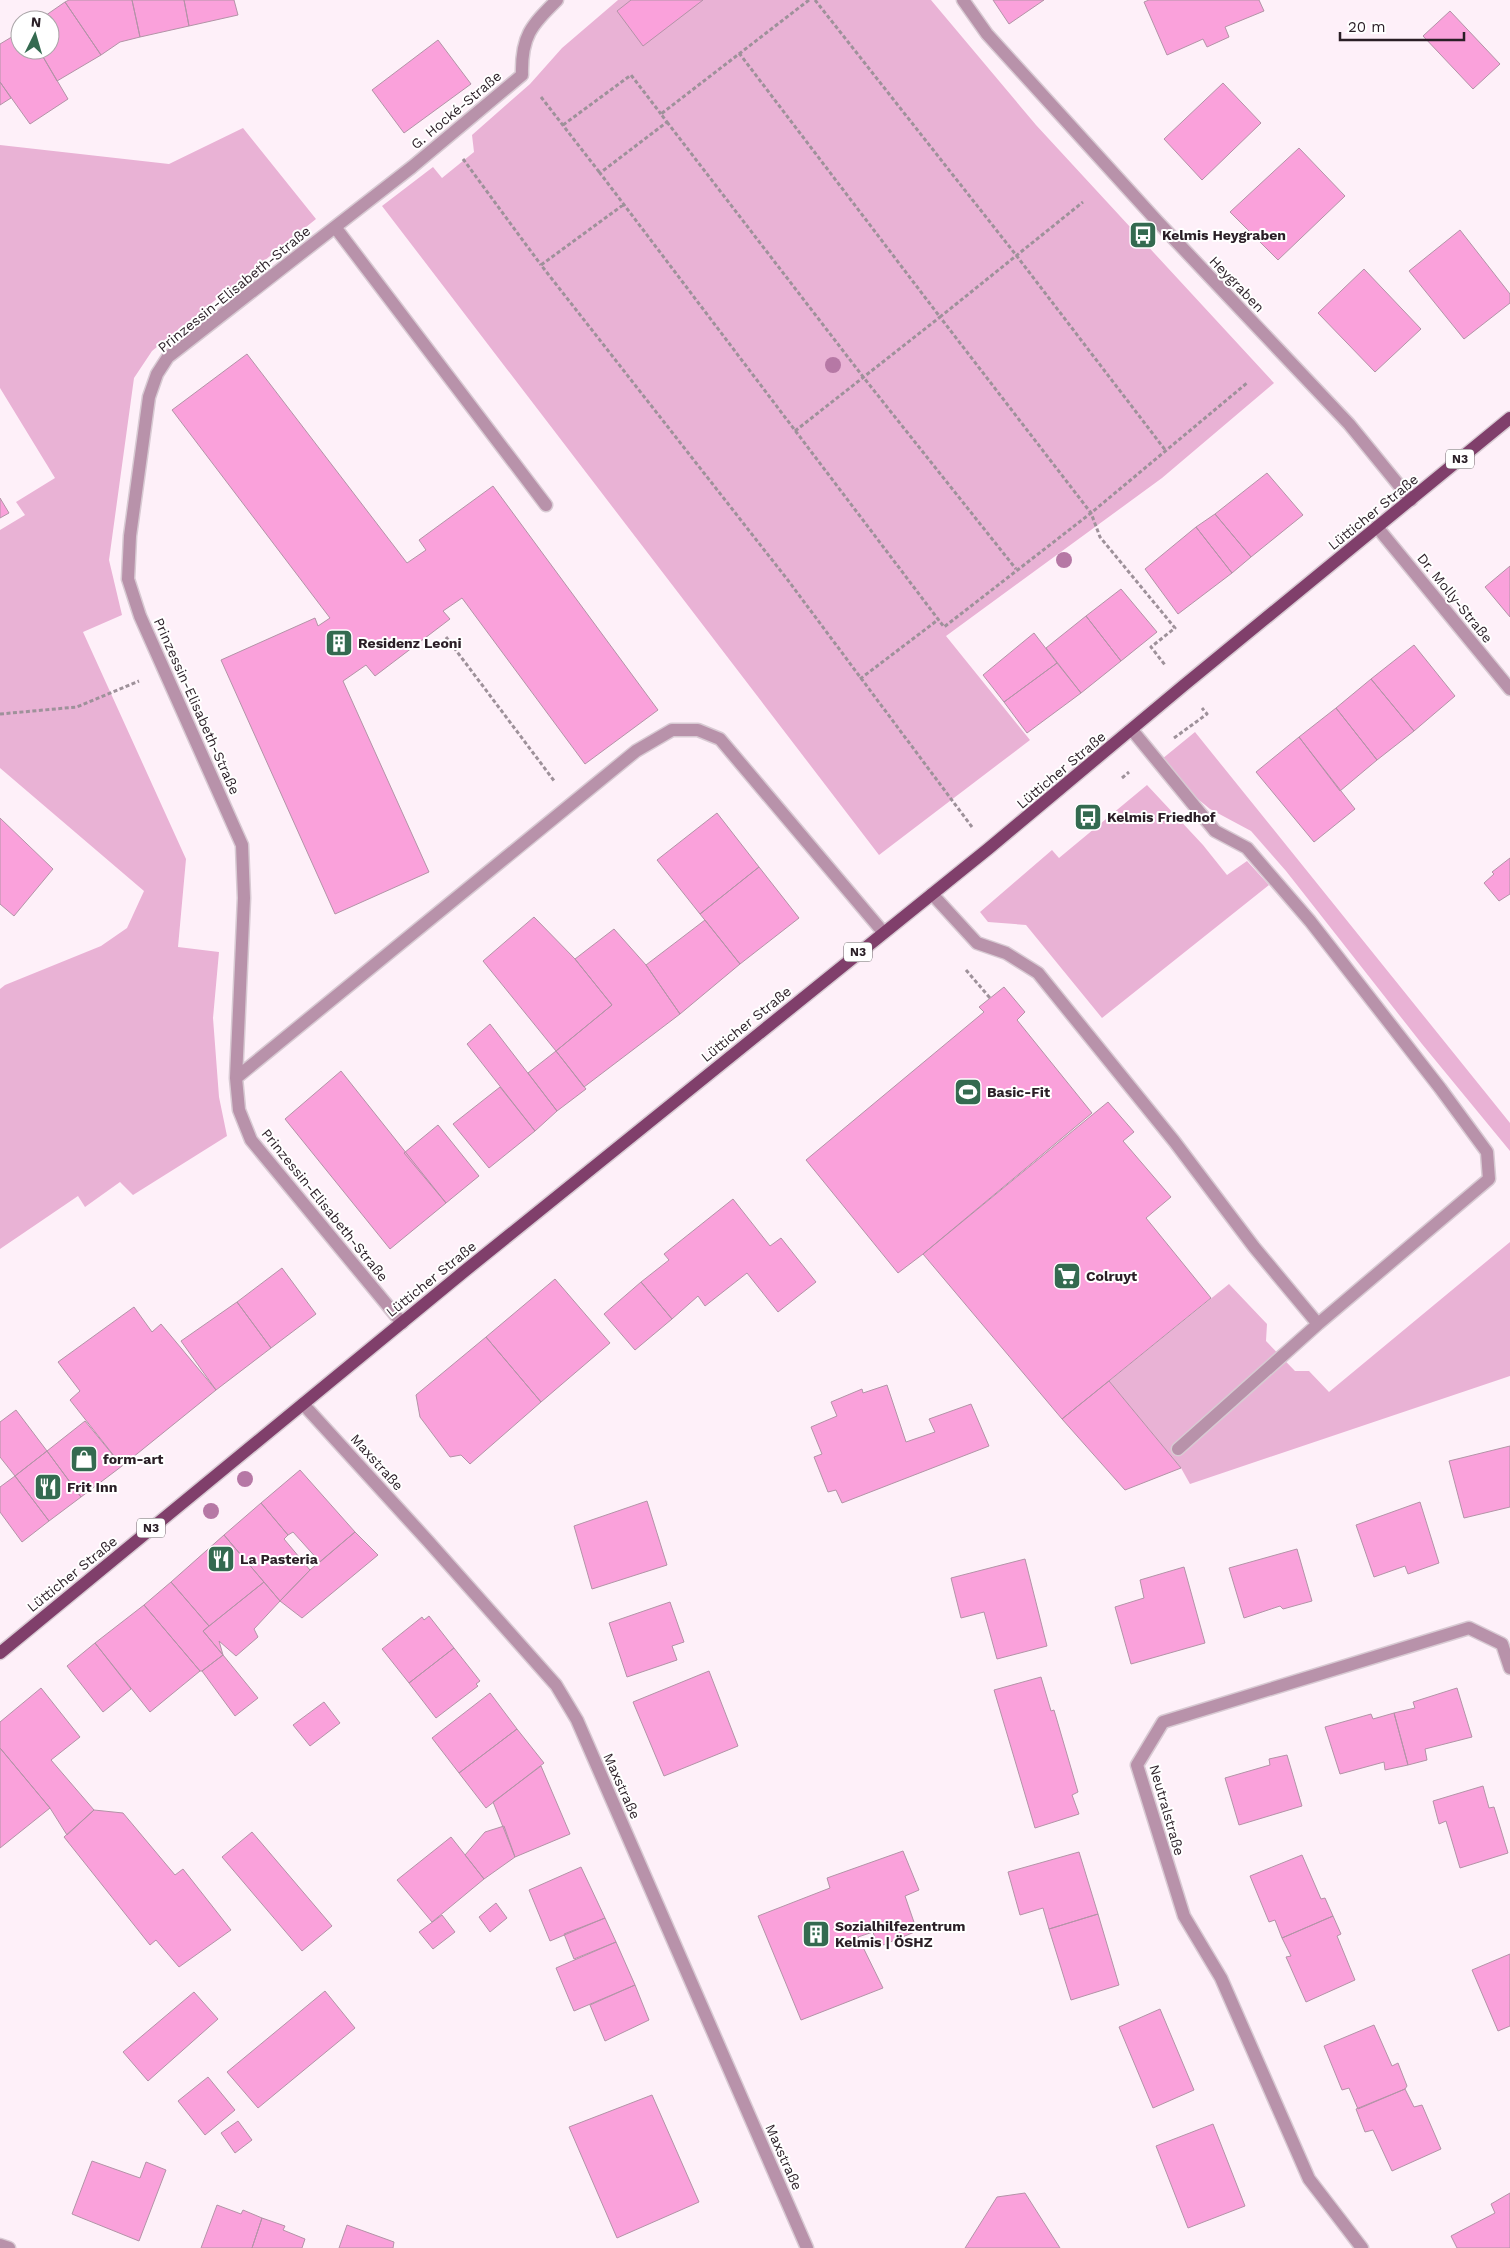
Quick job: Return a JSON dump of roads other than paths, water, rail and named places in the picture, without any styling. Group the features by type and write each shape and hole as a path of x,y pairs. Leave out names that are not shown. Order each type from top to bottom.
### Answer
{"main road":[{"name":"Lütticher Straße","path":"0,1653 402,1323 883,932 988,849 1183,686 1510,418"}],"street":[{"name":"G. Hocké-Straße","path":"412,167 522,75 522,55 526,39 533,24 557,0"},
{"name":"Heygraben","path":"963,0 987,34 1157,221 1349,424 1411,500"},
{"name":"Prinzessin-Elisabeth-Straße","path":"402,1323 251,1140 239,1110 236,1078 244,898 242,845 140,616 128,579 130,536 149,397 157,374 168,357 412,167"},
{"path":"335,227 546,505"},
{"name":"Dr. Molly-Straße","path":"1377,527 1510,689"},
{"path":"236,1078 636,751 672,730 698,730 720,739 883,932"},
{"path":"1132,730 1215,830 1247,848 1310,921 1440,1088 1487,1152 1488,1179 1318,1324 1178,1449"},
{"path":"932,894 977,943 1006,952 1038,973 1174,1141 1254,1247 1318,1324"},
{"name":"Maxstraße","path":"303,1404 556,1685 577,1720 807,2248"},
{"name":"Neutralstraße","path":"1362,2248 1309,2179 1221,1978 1184,1916 1137,1765 1163,1722 1469,1628 1502,1644 1510,1668"}],"place":[{"name":"Kelmis Heygraben","path":"1143,235"},
{"name":"Residenz Leoni","path":"339,643"},
{"name":"Kelmis Friedhof","path":"1088,817"},
{"name":"Basic-Fit","path":"968,1092"},
{"name":"Colruyt","path":"1067,1276"},
{"name":"form-art","path":"84,1459"},
{"name":"Frit Inn","path":"48,1487"},
{"name":"La Pasteria","path":"221,1559"},
{"name":"Sozialhilfezentrum Kelmis | ÖSHZ","path":"816,1934"}]}
